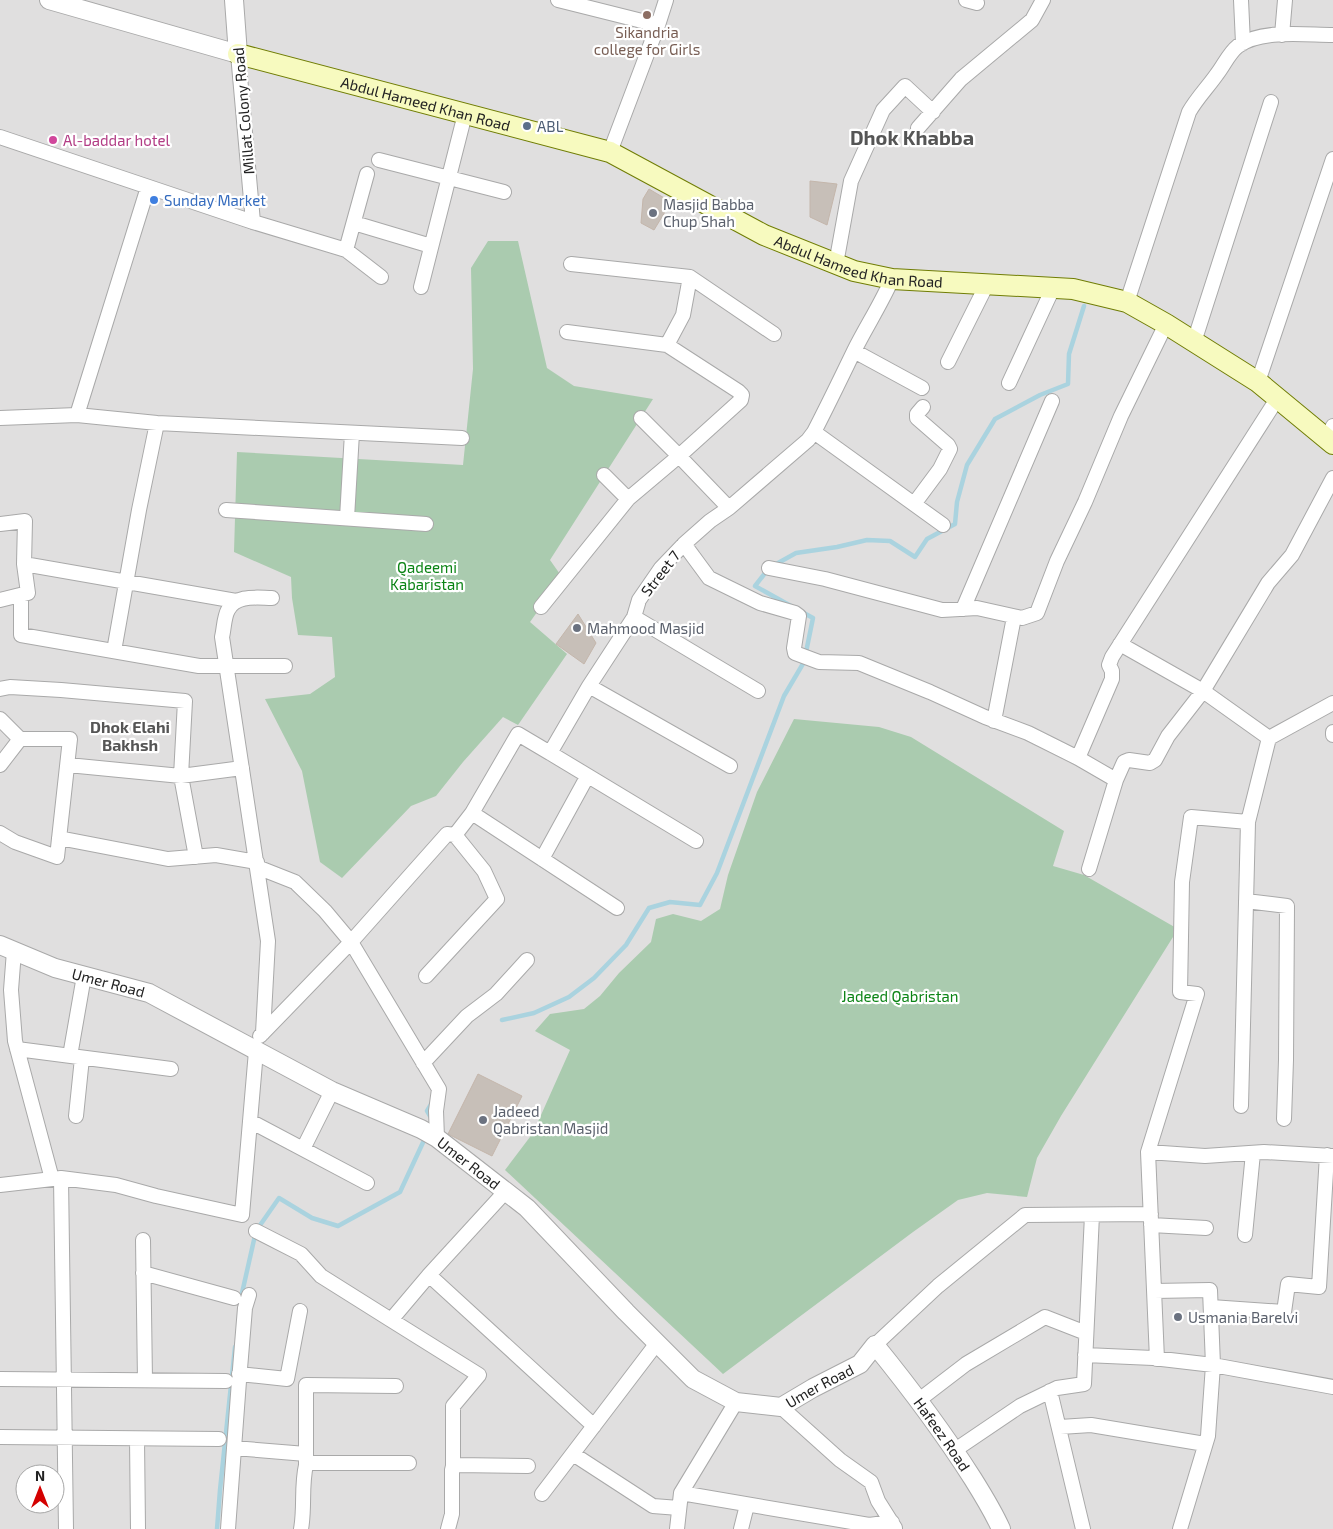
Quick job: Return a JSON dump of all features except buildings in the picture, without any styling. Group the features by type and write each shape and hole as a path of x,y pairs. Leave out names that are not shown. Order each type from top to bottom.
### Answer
{"main road":[{"name":"Abdul Hameed Khan Road","path":"238,54 610,152 764,234 854,271 892,279 1073,289 1127,302 1166,324 1258,382 1277,399 1331,436"}],"street":[{"name":"Abdul Hameed Khan Road","path":"49,0 72,3 238,54"},
{"name":"Millat Colony Road","path":"234,0 253,222"},
{"path":"559,0 658,25"},
{"path":"610,152 666,0"},
{"path":"918,128 962,79 1032,20 1043,0"},
{"path":"1241,0 1243,43"},
{"path":"1282,35 1285,0"},
{"path":"1127,302 1189,112 1195,101 1219,72 1227,58 1243,43 1261,36 1333,35"},
{"path":"836,264 851,181 883,110 905,86 932,112"},
{"path":"1194,342 1271,102"},
{"path":"421,287 465,114"},
{"path":"0,137 253,222 346,250 381,277"},
{"path":"1258,382 1333,159"},
{"path":"379,160 504,192"},
{"path":"346,250 368,174"},
{"path":"77,415 148,187"},
{"path":"354,223 431,246"},
{"path":"571,264 690,277 774,334"},
{"path":"667,345 684,316 690,277"},
{"name":"Street 7","path":"550,753 589,686 634,617 639,600 661,568 684,544 808,440 814,432 892,279"},
{"path":"948,362 987,284"},
{"path":"1009,384 1053,288"},
{"path":"769,568 825,579 942,610 977,608 1022,618 1037,613 1057,562 1085,502 1121,416 1166,324"},
{"path":"541,607 628,500 741,400 742,395 667,345 567,332"},
{"path":"854,351 922,388"},
{"path":"1078,758 1112,679 1110,661 1277,399"},
{"path":"963,609 1052,402"},
{"path":"914,504 940,469 950,447 917,418 923,407"},
{"path":"0,418 77,415 156,423 462,438"},
{"path":"641,418 729,508"},
{"path":"114,651 138,510 156,423"},
{"path":"814,432 944,525"},
{"path":"347,518 352,433"},
{"path":"604,475 628,500"},
{"path":"1089,869 1116,780 1124,762 1129,760 1153,762 1168,736 1204,692 1268,583 1292,555 1333,478"},
{"path":"226,510 426,524"},
{"path":"0,524 25,521 24,564 28,592 0,600"},
{"path":"684,544 710,578 760,603 795,613 799,616 794,648 795,653 819,662 858,663 930,692 994,721 1028,733 1078,758 1116,780"},
{"path":"24,564 236,601 272,598"},
{"path":"21,595 20,635 199,666 285,666"},
{"path":"236,601 228,610 222,638 268,941 263,1033"},
{"path":"634,617 758,691"},
{"path":"994,721 1014,617"},
{"path":"1120,644 1204,692 1269,738"},
{"path":"589,686 730,766"},
{"path":"0,689 10,687 61,690 185,701 181,776 196,857"},
{"path":"1241,1106 1248,822 1269,738 1333,703"},
{"path":"0,718 20,739 70,739 57,857 15,842 0,833"},
{"path":"455,835 472,813 518,734 696,841"},
{"path":"0,765 20,739"},
{"path":"68,765 181,776 242,768"},
{"path":"542,859 587,777"},
{"path":"472,813 617,908"},
{"path":"1157,1359 1148,1152 1197,994 1180,992 1182,882 1191,817 1248,822"},
{"path":"0,1185 57,1179 116,1185 242,1215 250,1121 253,1050 263,1033 351,942 447,834 455,835 484,871 497,899 426,976"},
{"path":"59,838 168,859 216,855 257,865 295,882 325,911 351,942 439,1089 436,1110 438,1138"},
{"path":"1246,901 1287,906 1284,1119"},
{"path":"7,948 17,1049 57,1179 64,1380 66,1529"},
{"name":"Umer Road","path":"7,948 55,968 149,993 332,1091 438,1138 526,1208 693,1379 736,1402 781,1408 813,1388 860,1364 875,1345"},
{"path":"423,1063 467,1016 496,994 526,960"},
{"path":"76,1116 76,1057 84,976"},
{"path":"17,1049 171,1069"},
{"path":"303,1149 332,1091"},
{"path":"250,1121 367,1183"},
{"path":"1148,1152 1205,1156 1253,1153 1330,1156 1319,1287 1288,1284 1284,1312 1210,1307"},
{"path":"1245,1235 1253,1153"},
{"path":"391,1320 429,1275 505,1192"},
{"path":"955,1450 1020,1406 1057,1388 1084,1384 1092,1214"},
{"path":"875,1345 938,1286 1025,1216 1092,1214 1151,1219 1206,1228"},
{"path":"256,1231 301,1254 321,1276 479,1375 453,1406 452,1514 448,1529"},
{"path":"143,1240 145,1380"},
{"path":"143,1274 234,1298"},
{"path":"429,1275 594,1426"},
{"path":"1154,1292 1210,1290 1213,1365 1208,1436 1180,1529"},
{"path":"228,1529 239,1374 245,1308 249,1295"},
{"path":"239,1374 287,1379 300,1311"},
{"path":"919,1400 966,1364 1045,1316 1086,1333"},
{"path":"542,1494 657,1343"},
{"name":"Hafeez Road","path":"875,1345 919,1400 955,1450 1001,1529"},
{"path":"1084,1355 1157,1359 1213,1365 1333,1387"},
{"path":"0,1379 226,1381"},
{"path":"301,1529 304,1514 304,1472 306,1459 306,1386 396,1386"},
{"path":"1050,1391 1084,1528"},
{"path":"677,1529 680,1493 736,1402"},
{"path":"781,1408 840,1460 871,1482 878,1501 894,1526"},
{"path":"1060,1427 1091,1426 1205,1444"},
{"path":"0,1437 219,1439"},
{"path":"137,1439 138,1529"},
{"path":"234,1448 306,1459 310,1463 409,1463"},
{"path":"572,1454 653,1506 679,1508"},
{"path":"453,1466 528,1466"},
{"path":"680,1493 869,1525 894,1526"},
{"path":"741,1529 747,1504"}],"shaded area":[{"path":"0,0 1333,0 1333,1529 0,1529"}],"green space":[{"name":"Qadeemi Kabaristan","path":"488,241 518,241 547,368 574,386 653,399 550,560 562,577 530,622 567,654 518,725 503,717 436,796 411,806 342,878 320,862 302,771 265,699 310,694 335,677 332,637 298,635 292,598 291,577 234,552 237,452 463,465 473,369 471,268"},
{"name":"Jadeed Qabristan","path":"794,719 879,727 911,737 1064,831 1053,866 1084,875 1178,929 1061,1116 1037,1158 1027,1197 987,1193 958,1200 723,1374 505,1170 533,1133 570,1050 535,1031 550,1014 584,1009 600,996 619,973 651,942 656,919 673,914 701,921 720,909 728,875 757,792"}],"waterway":[{"path":"791,606 755,586 769,568 796,553 867,540 890,541 915,557 927,539 955,524 957,502 967,465 995,419 1040,395 1068,384 1069,354 1084,306"},
{"path":"502,1020 534,1013 569,997 594,978 626,945 649,908 670,902 700,905 717,873 784,696 804,662 813,618 802,612"},
{"path":"431,1118 427,1111 433,1101"},
{"path":"240,1302 256,1231 279,1198 312,1218 338,1226 400,1192 426,1136"},
{"path":"217,1529 235,1347"}],"place":[{"name":"Sikandria college for Girls","path":"647,15"},
{"name":"ABL","path":"527,126"},
{"name":"Al-baddar hotel","path":"53,140"},
{"name":"Sunday Market","path":"154,200"},
{"name":"Masjid Babba Chup Shah","path":"653,213"},
{"name":"Mahmood Masjid","path":"577,628"},
{"name":"Jadeed Qabristan Masjid","path":"483,1120"},
{"name":"Usmania Barelvi","path":"1178,1317"}],"district":[{"name":"Dhok Khabba","path":"912,137"},
{"name":"Dhok Elahi Bakhsh","path":"130,735"}]}
